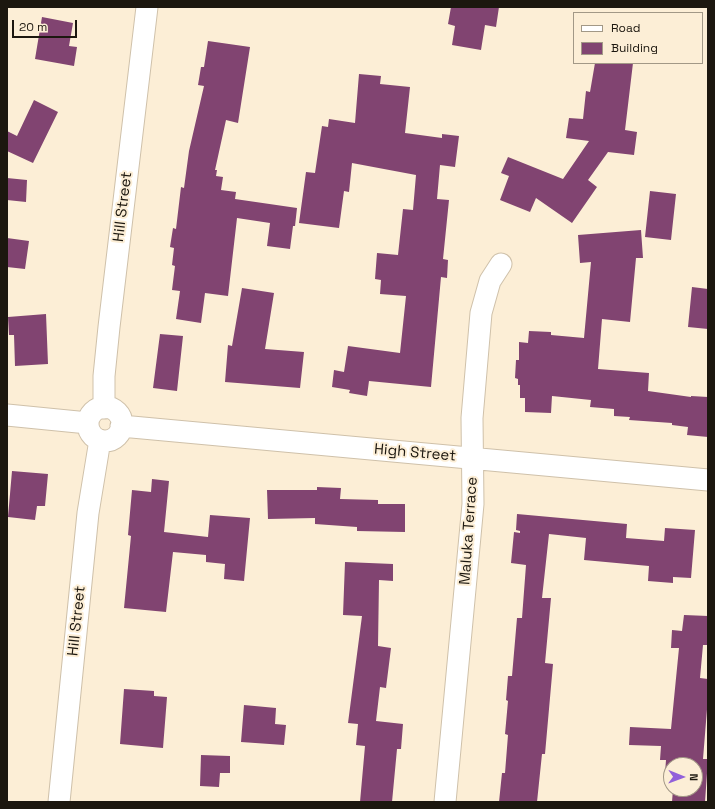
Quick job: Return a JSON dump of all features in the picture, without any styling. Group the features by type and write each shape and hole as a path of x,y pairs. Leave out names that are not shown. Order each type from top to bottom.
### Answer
{"street":[{"name":"Hill Street","path":"104,408 104,376 109,327 147,7"},
{"name":"Maluka Terrace","path":"445,802 473,504 472,418 481,313 490,281 501,264"},
{"path":"104,408 109,408 115,411 121,420 118,435 109,440 100,440 96,438 90,432 88,423 93,412 104,408"},
{"path":"7,415 88,423"},
{"name":"High Street","path":"121,426 708,480"},
{"name":"Hill Street","path":"59,802 88,513 100,440"}],"building":[{"path":"451,7 499,7 496,27 485,25 481,50 452,45 455,26 448,24"},
{"path":"42,17 73,23 69,46 77,47 74,66 35,59"},
{"path":"208,41 250,47 238,123 226,120 215,170 217,170 216,176 223,177 221,190 236,192 235,199 297,208 290,249 267,246 270,223 237,218 228,296 205,293 201,323 176,319 180,291 172,290 175,266 172,265 174,248 170,247 173,228 176,229 181,187 184,188 189,151 204,86 198,85 201,67 204,67"},
{"path":"595,64 633,64 625,130 637,132 634,155 608,152 588,180 597,187 572,223 536,198 530,212 500,200 509,176 501,173 508,157 563,179 589,141 566,138 569,118 583,119 586,91 590,92"},
{"path":"359,74 381,76 380,84 410,87 405,133 442,138 442,134 459,136 455,167 440,165 437,199 449,200 443,259 448,260 447,278 441,277 431,387 369,381 367,396 349,393 350,390 332,387 334,370 344,372 348,346 400,353 406,296 380,294 381,280 375,279 377,253 398,255 403,209 413,210 416,175 352,163 349,192 344,191 339,228 299,223 306,172 315,173 322,126 328,127 329,119 355,123"},
{"path":"34,100 58,112 33,163 7,151 7,131 17,136"},
{"path":"7,178 27,180 26,202 7,200"},
{"path":"650,191 676,194 671,240 645,237"},
{"path":"641,230 643,258 636,258 630,322 602,319 598,369 649,373 648,391 691,397 708,397 708,437 687,435 688,427 672,425 672,423 629,420 630,417 614,416 614,409 590,407 591,400 552,396 551,413 525,412 525,398 520,398 520,385 518,385 518,379 515,378 516,360 519,360 519,342 528,343 529,331 551,332 551,335 584,338 591,262 580,263 578,235"},
{"path":"7,238 29,241 25,269 7,267"},
{"path":"692,287 708,289 708,329 688,327"},
{"path":"242,288 274,293 265,349 304,352 300,388 225,382 228,345 232,346"},
{"path":"46,314 48,364 15,366 14,335 9,335 8,317"},
{"path":"160,334 183,336 177,391 153,388"},
{"path":"12,471 48,474 45,506 37,506 35,520 8,517"},
{"path":"152,479 169,481 164,532 208,537 210,515 250,518 244,581 224,579 225,564 206,562 206,555 173,552 166,612 124,608 131,536 128,535 132,490 151,492"},
{"path":"317,487 341,488 340,499 378,500 378,504 405,504 405,532 357,531 357,527 315,524 315,518 268,519 267,490 317,490"},
{"path":"517,514 627,524 626,538 664,541 665,528 695,530 691,578 673,577 673,583 648,581 649,566 584,560 586,538 549,534 542,598 551,598 545,663 553,664 545,754 542,754 537,802 499,802 502,773 505,773 508,735 505,734 508,701 506,700 508,676 512,676 517,618 522,618 526,565 511,563 514,532 520,533 520,531 516,530"},
{"path":"345,562 393,564 393,581 379,580 378,646 391,648 386,688 380,687 376,721 403,724 401,749 397,749 392,802 360,802 365,746 356,745 358,724 348,723 362,616 343,615"},
{"path":"684,615 708,616 708,645 703,645 700,678 708,679 703,759 703,757 663,757 663,760 660,760 661,746 629,745 630,727 671,729 679,648 671,648 672,630 682,631"},
{"path":"124,689 154,691 154,696 167,697 163,748 120,744"},
{"path":"244,705 276,708 275,724 286,725 284,745 241,742"},
{"path":"201,755 230,756 230,773 220,773 219,787 200,786"},
{"path":"703,759 708,759 705,802 672,802 672,797 703,797"}]}
